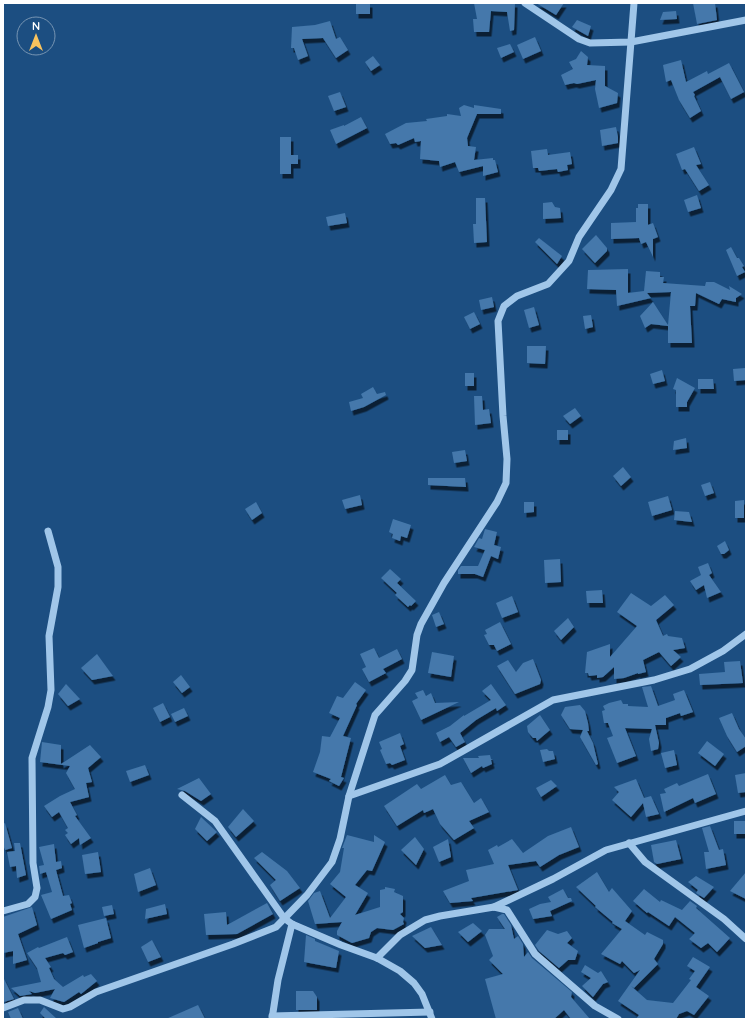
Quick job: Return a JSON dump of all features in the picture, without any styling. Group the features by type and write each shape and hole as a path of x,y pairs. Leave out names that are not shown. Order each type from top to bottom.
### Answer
{"street":[{"path":"525,3 579,39 590,42 631,42 746,20"},
{"path":"3,1008 24,1000 40,1000 63,1008 70,1007 96,992 233,944 276,927 306,895 332,862 340,839 349,796 374,716 406,681 412,670 417,635 421,624 444,583 497,502 506,483 507,459 502,416 498,321 504,306 518,296 548,284 569,261 579,237 611,190 621,169 634,3"},
{"path":"3,911 28,904 35,897 37,888 33,863 32,758 48,707 51,690 49,636 58,587 58,567 48,531"},
{"path":"349,796 440,764 553,700 654,680 690,669 723,651 746,634"},
{"path":"182,796 215,821 284,918 292,924 341,945 377,958 400,970 414,983 422,994 431,1016 272,1018 278,980 292,924"},
{"path":"494,908 553,879 606,850 746,811"},
{"path":"629,843 645,862 724,919 746,939"},
{"path":"377,958 400,935 425,920 440,916 494,908 507,910 535,954 595,1006 618,1019"}],"building":[{"path":"356,3 370,3 370,14 356,14"},
{"path":"474,3 515,3 514,30 510,31 507,12 491,11 489,32 474,32 473,19 477,19"},
{"path":"536,3 564,3 556,15"},
{"path":"693,3 715,3 717,20 697,24"},
{"path":"676,11 677,19 660,20 663,12"},
{"path":"577,20 591,26 588,36 572,27"},
{"path":"330,21 336,39 340,37 348,50 336,58 323,38 302,39 308,56 298,60 294,48 291,48 292,27 315,25"},
{"path":"535,37 541,51 523,59 517,45"},
{"path":"510,44 514,52 501,58 497,48"},
{"path":"581,51 588,57 587,65 605,66 605,86 618,93 617,103 599,108 595,89 596,80 565,85 561,75 573,69 569,62 576,59"},
{"path":"373,56 380,65 371,71 365,62"},
{"path":"681,60 686,82 707,71 708,74 729,63 744,92 731,99 720,77 693,92 701,111 690,118 679,100 671,80 666,82 663,65"},
{"path":"340,92 346,107 334,111 328,96"},
{"path":"464,105 474,108 474,105 501,109 501,114 477,114 467,138 468,146 476,147 474,160 493,158 493,160 495,160 498,172 483,176 483,166 459,172 455,162 440,167 439,161 420,159 421,141 415,142 414,138 398,145 396,143 390,144 385,134 406,123 427,121 426,119 447,116 447,114 461,116 459,108"},
{"path":"361,117 367,128 336,144 330,130 344,126"},
{"path":"616,127 618,143 602,146 600,130"},
{"path":"280,137 291,137 291,155 298,155 298,164 291,164 291,174 280,174"},
{"path":"694,147 701,164 696,165 709,185 699,191 685,169 682,170 676,154"},
{"path":"547,149 548,155 570,152 572,164 567,165 568,170 558,172 557,169 539,171 538,168 533,168 531,151"},
{"path":"697,195 701,208 688,212 684,200"},
{"path":"476,198 485,198 487,242 474,243 473,224 476,224"},
{"path":"552,202 555,207 560,208 561,218 543,219 543,203"},
{"path":"638,204 648,204 648,225 653,223 658,237 653,239 653,257 646,242 641,244 639,238 611,239 611,223 636,222 636,208 638,208"},
{"path":"345,213 347,223 328,226 326,217"},
{"path":"596,235 607,248 607,251 595,263 582,249"},
{"path":"539,238 562,256 557,264 535,242"},
{"path":"731,247 737,258 739,258 744,266 742,267 745,272 737,276 726,250"},
{"path":"628,269 628,293 644,291 646,271 660,272 660,277 664,277 663,283 705,286 706,282 714,282 730,290 729,286 742,294 736,298 736,302 722,299 719,304 696,293 695,306 690,306 692,343 668,343 668,326 651,324 645,328 640,316 653,302 668,325 671,292 647,293 651,298 617,306 616,290 587,289 588,270"},
{"path":"492,297 494,307 481,310 479,300"},
{"path":"534,307 539,325 529,328 524,310"},
{"path":"474,312 480,324 470,329 464,317"},
{"path":"591,315 593,327 585,329 583,316"},
{"path":"527,346 546,346 545,364 527,363"},
{"path":"745,368 746,380 734,381 733,369"},
{"path":"662,370 665,381 653,384 650,374"},
{"path":"465,373 474,373 474,386 465,386"},
{"path":"677,378 695,388 687,402 687,407 676,407 676,390 673,389"},
{"path":"698,379 713,379 714,389 698,389"},
{"path":"373,387 377,394 385,392 386,395 364,407 351,411 349,402 363,398 361,394"},
{"path":"474,396 482,396 483,410 489,409 491,423 475,425"},
{"path":"575,408 581,416 570,424 563,416"},
{"path":"557,430 568,430 568,440 557,440"},
{"path":"686,438 687,448 673,450 674,441"},
{"path":"465,450 467,461 454,463 452,452"},
{"path":"623,467 631,477 621,486 613,476"},
{"path":"428,478 465,478 466,487 428,485"},
{"path":"710,482 714,493 705,496 701,485"},
{"path":"360,495 362,505 345,509 342,500"},
{"path":"668,496 672,510 652,516 648,502"},
{"path":"744,500 744,518 735,518 735,501"},
{"path":"256,502 262,513 252,520 245,509"},
{"path":"524,502 534,502 534,512 524,513"},
{"path":"675,511 689,512 692,522 674,520"},
{"path":"393,519 411,525 407,538 401,536 400,541 392,538 393,534 389,532"},
{"path":"485,529 497,532 494,545 501,547 498,559 491,556 483,577 475,574 458,574 458,570 461,566 478,566 485,550 474,547 479,538 482,539"},
{"path":"725,541 729,550 724,554 721,554 717,546"},
{"path":"560,559 561,582 545,583 544,560"},
{"path":"708,563 712,573 709,575 721,592 707,598 704,585 696,590 690,581 701,575 698,567"},
{"path":"390,569 401,579 397,583 416,601 411,606 410,605 408,607 395,595 397,593 381,578"},
{"path":"602,590 603,603 587,603 586,591"},
{"path":"631,593 651,606 665,595 674,605 656,620 663,636 667,634 668,636 682,638 685,648 673,650 681,657 671,666 659,652 643,660 646,672 614,679 614,667 603,677 597,678 597,675 589,676 588,673 585,673 587,652 610,644 610,657 637,626 617,612"},
{"path":"512,596 518,612 502,618 496,603"},
{"path":"439,612 444,624 436,627 432,615"},
{"path":"568,618 574,627 561,640 554,631"},
{"path":"500,622 511,644 497,651 494,645 489,645 484,635 487,634 485,630"},
{"path":"374,648 379,658 397,649 402,659 383,669 386,673 369,682 362,669 366,667 360,654"},
{"path":"432,652 454,656 451,677 428,673"},
{"path":"97,654 113,676 92,680 81,668"},
{"path":"533,659 541,680 540,684 515,694 497,666 508,660 516,672 523,663"},
{"path":"740,661 743,683 700,685 699,674 725,672 724,662"},
{"path":"181,675 190,687 182,693 173,682"},
{"path":"355,682 366,690 356,704 357,705 343,736 351,738 341,777 344,778 339,786 329,781 331,779 313,772 320,752 322,736 330,737 340,718 329,713 337,696 343,698"},
{"path":"66,684 80,699 68,706 58,694"},
{"path":"491,684 506,705 497,711 496,708 476,720 460,733 465,742 456,747 449,737 440,742 436,733 450,726 464,715 491,700 482,691"},
{"path":"651,686 658,706 675,700 673,694 684,690 693,712 681,716 680,713 666,718 666,725 655,725 659,743 658,749 651,751 649,739 652,729 625,728 636,756 617,763 607,738 613,736 608,723 604,723 602,711 605,710 603,706 621,700 623,704 628,704 628,706 648,707 642,687"},
{"path":"423,690 426,696 431,693 435,703 459,702 421,720 412,701 418,698 415,693"},
{"path":"163,703 170,717 160,722 153,708"},
{"path":"580,705 585,711 589,731 587,731 593,743 598,764 596,765 580,737 583,730 570,729 561,715 565,707"},
{"path":"184,708 188,716 175,722 171,714"},
{"path":"732,713 739,729 746,739 746,746 737,752 727,736 719,718"},
{"path":"540,715 550,730 537,741 536,738 533,738 528,732 527,726"},
{"path":"400,733 404,744 400,746 405,760 392,765 390,763 386,764 380,750 382,749 379,742"},
{"path":"707,741 724,754 715,766 698,753"},
{"path":"42,742 61,745 61,764 90,745 101,757 88,768 92,782 86,783 89,797 70,802 77,815 75,816 91,838 80,845 79,838 71,844 65,835 68,833 65,830 68,828 59,812 52,817 44,806 75,789 66,773 70,766 40,762"},
{"path":"547,749 549,751 553,751 555,759 543,762 540,750"},
{"path":"674,750 677,765 665,768 661,753"},
{"path":"490,755 491,759 493,759 491,760 492,764 483,768 482,766 471,773 463,758 479,758 478,756"},
{"path":"145,765 149,775 130,782 126,771"},
{"path":"746,773 746,792 738,793 735,775"},
{"path":"708,774 716,794 695,803 693,798 664,812 660,794 666,793 664,789 677,783 679,786"},
{"path":"445,775 451,785 461,782 474,803 481,798 489,812 469,821 474,828 454,840 440,824 433,809 424,813 423,810 397,826 384,806 417,784 421,789"},
{"path":"199,778 211,794 201,801 185,791 177,789"},
{"path":"636,779 644,798 651,796 659,814 646,817 643,803 631,817 612,800 619,792 614,787"},
{"path":"551,780 557,786 541,797 536,788"},
{"path":"243,809 254,821 236,837 228,827"},
{"path":"201,817 217,832 207,841 195,829"},
{"path":"734,821 746,821 746,834 734,834"},
{"path":"5,823 12,848 5,850 3,845 3,824"},
{"path":"710,826 719,850 723,849 726,865 706,869 704,852 709,852 702,828"},
{"path":"571,827 579,847 559,855 540,867 536,861 508,865 518,890 471,898 473,901 450,903 443,891 469,881 466,870 494,864 488,850 497,845 498,847 512,839 523,853 548,836"},
{"path":"347,835 374,842 374,835 385,842 372,871 367,870 355,885 368,893 355,915 380,907 380,890 385,889 385,887 395,889 394,892 403,896 403,912 400,914 404,918 404,924 393,930 377,928 371,932 369,938 352,943 337,935 337,931 342,922 315,924 308,901 314,893 320,891 330,918 346,897 330,884 340,872 344,848 342,848"},
{"path":"415,837 424,849 416,865 401,850"},
{"path":"448,839 451,857 439,862 433,847"},
{"path":"676,840 681,859 657,864 654,862 651,845"},
{"path":"14,843 20,843 26,875 17,878 16,866 10,867 7,852 15,851"},
{"path":"54,844 56,862 61,861 62,868 56,870 63,896 69,895 72,903 70,904 72,910 51,919 41,895 52,892 46,872 40,874 39,866 44,865 39,847"},
{"path":"98,852 101,872 85,874 82,855"},
{"path":"262,852 287,871 300,888 280,901 270,885 276,880 254,858"},
{"path":"150,868 156,885 138,892 134,874"},
{"path":"597,872 609,892 612,888 632,911 625,921 645,935 647,932 663,940 663,944 654,959 658,964 634,988 631,986 647,1000 673,1003 691,980 689,979 695,971 687,966 693,957 710,967 696,987 709,996 694,1015 687,1011 679,1014 676,1019 636,1019 639,1015 618,1001 640,970 634,973 622,961 620,964 601,954 622,929 612,923 613,922 595,907 596,906 576,887"},
{"path":"746,872 746,899 730,891"},
{"path":"696,876 714,887 704,898 696,893 698,890 688,882"},
{"path":"563,889 568,898 571,898 572,901 550,911 552,916 533,919 529,909 540,904 551,902 548,897"},
{"path":"644,889 660,902 661,900 682,910 690,901 730,938 717,952 708,943 701,948 689,939 695,933 675,917 669,926 648,912 647,913 633,901"},
{"path":"267,903 273,914 237,934 206,935 204,914 226,912 227,925"},
{"path":"165,904 167,914 145,919 146,909"},
{"path":"112,905 114,914 104,916 102,907"},
{"path":"32,907 37,925 18,934 27,960 13,964 13,951 3,953 3,917"},
{"path":"504,914 511,925 514,939 518,936 523,944 524,957 528,952 532,958 572,992 571,997 590,1019 571,1019 564,1010 554,1019 496,1019 485,979 503,974 489,960 493,956 485,935 489,929 505,929 497,917"},
{"path":"106,918 111,938 84,948 78,925"},
{"path":"473,923 482,931 468,942 458,932"},
{"path":"431,927 442,945 425,948 412,936"},
{"path":"547,930 558,934 567,931 572,938 567,943 578,951 575,960 568,960 559,968 539,951 535,945"},
{"path":"306,935 315,939 315,941 339,951 336,968 304,962"},
{"path":"67,937 73,952 65,955 63,953 45,958 51,967 49,968 54,979 63,987 83,975 84,977 91,974 97,981 81,994 79,992 64,1002 50,998 55,989 35,993 29,991 32,994 20,996 11,988 41,982 37,968 27,953 38,947 39,948"},
{"path":"152,940 161,957 148,962 141,947"},
{"path":"585,965 598,973 601,971 608,982 603,984 593,997 582,986 591,978 581,972"},
{"path":"3,977 14,999 4,1002 3,1001"},
{"path":"296,991 313,991 317,997 317,1010 296,1010"},
{"path":"198,1005 205,1019 166,1019"},
{"path":"44,1007 57,1019 46,1019 40,1013"},
{"path":"18,1008 23,1019 11,1019 8,1012"}]}
